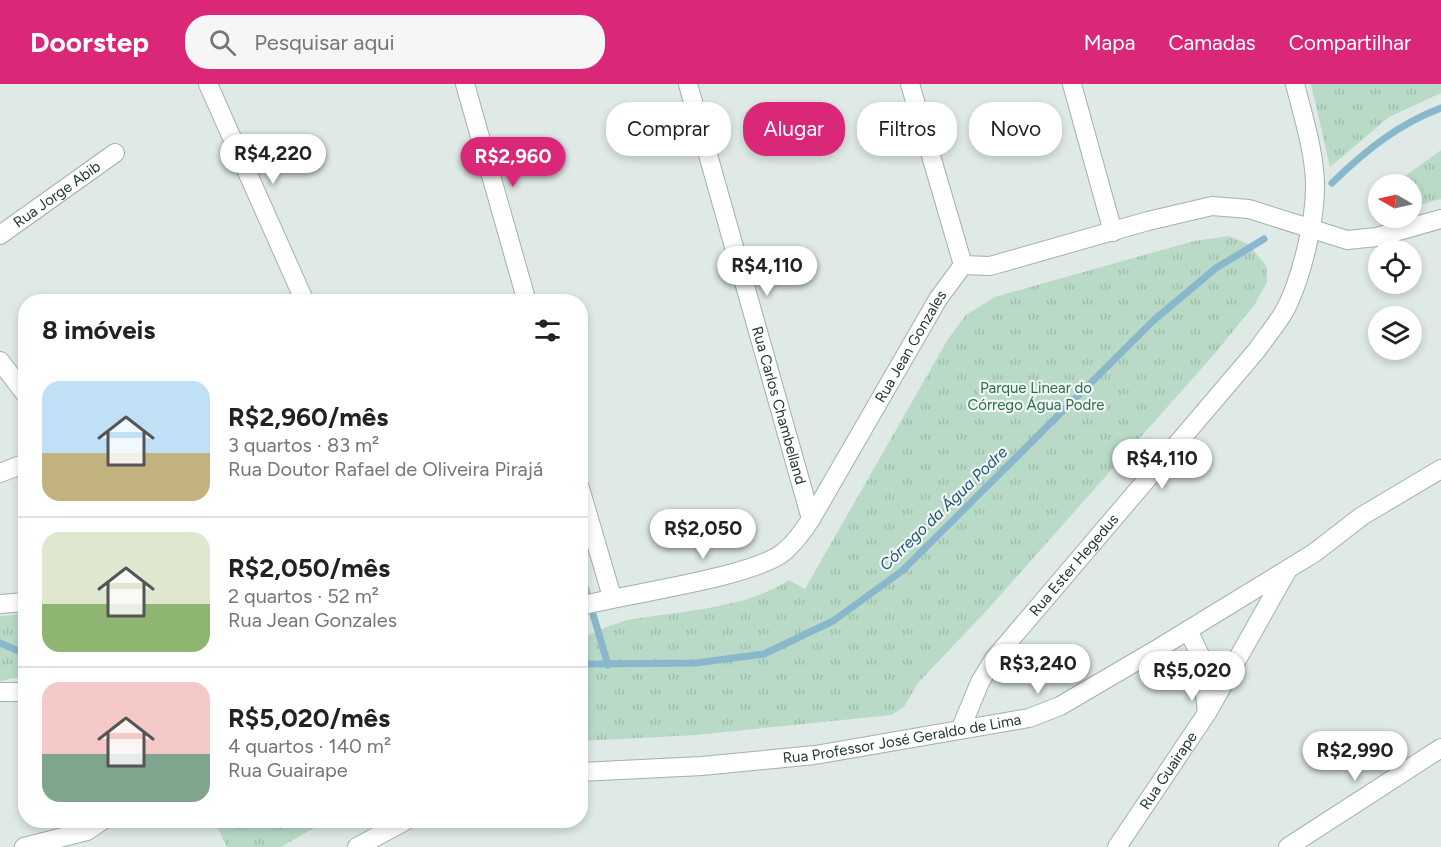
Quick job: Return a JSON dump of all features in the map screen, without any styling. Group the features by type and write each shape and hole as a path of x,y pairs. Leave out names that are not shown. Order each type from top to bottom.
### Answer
{"street":[{"path":"208,84 301,294"},
{"path":"465,84 525,294"},
{"name":"Rua Carlos Chambelland","path":"688,84 811,519"},
{"path":"910,84 963,265 990,266 1212,206 1249,209 1309,230 1359,240 1441,219"},
{"path":"1072,84 1113,232"},
{"name":"Rua Ester Hegedus","path":"961,728 980,682 994,659 1257,350 1291,297 1309,230 1315,184 1312,156 1295,84"},
{"name":"Rua Jorge Abib","path":"0,236 116,153"},
{"name":"Rua Jean Gonzales","path":"588,604 685,583 771,560 785,552 811,519 938,299 963,265"},
{"path":"0,361 18,385"},
{"path":"0,473 18,466"},
{"name":"Rua Professor José Geraldo de Lima","path":"588,772 702,766 815,755 1029,718 1060,706 1188,630 1314,553 1362,516 1441,469"},
{"path":"588,524 605,599"},
{"name":"Rua Guairape","path":"1117,847 1207,713 1288,569"},
{"path":"0,604 18,603"},
{"path":"1188,630 1201,657 1205,676 1207,713"},
{"path":"0,692 18,692"},
{"path":"1288,847 1441,748"},
{"path":"24,847 91,828"},
{"path":"357,847 392,828"}],"green space":[{"path":"1311,84 1441,84 1441,93 1389,117 1330,167"},
{"path":"1441,150 1441,199 1422,204 1422,174 1408,174"},
{"name":"Parque Linear do Córrego Água Podre","path":"1229,236 1248,244 1267,267 1267,282 1255,304 1217,351 988,609 917,684 904,707 891,715 696,735 588,741 588,635 628,620 732,603 772,590 789,580 805,589 948,339 966,315 995,297 1194,241"},
{"path":"18,615 18,677 0,681 0,616"},
{"path":"218,828 314,828 281,847 227,847"}],"waterway":[{"name":"Córrego da Água Podre","path":"1332,183 1396,130 1441,108"},
{"name":"Córrego da Água Podre","path":"588,664 696,663 764,654 833,621 902,571 1154,320 1216,268 1264,239"},
{"path":"588,597 608,665"},
{"name":"Córrego da Água Podre","path":"0,643 18,651"}]}
